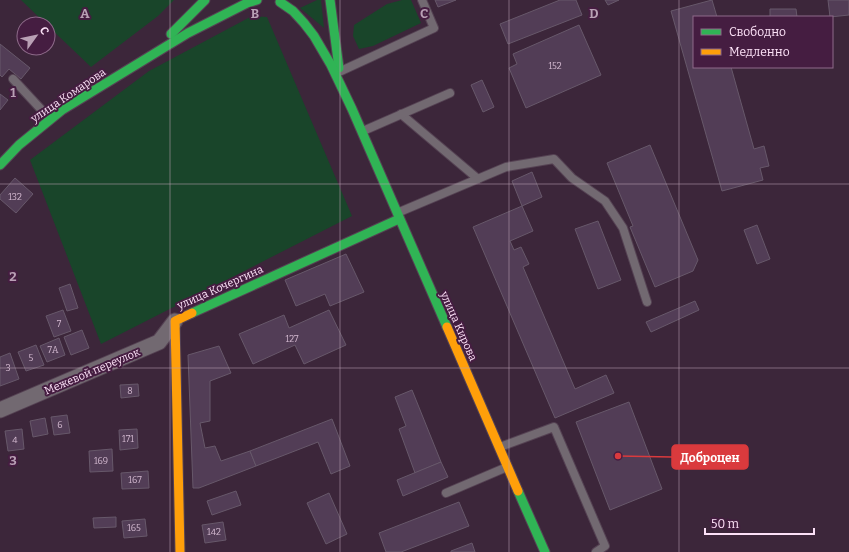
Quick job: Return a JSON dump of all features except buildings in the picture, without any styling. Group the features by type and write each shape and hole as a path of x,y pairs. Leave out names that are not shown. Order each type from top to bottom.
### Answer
{"main road":[{"path":"136,64 183,24 205,0"},
{"path":"136,64 188,33 247,3 257,0"},
{"path":"330,0 336,52 340,71 352,109"},
{"path":"277,1 288,7 299,17 312,33 352,109"},
{"path":"277,1 288,3 295,2"},
{"name":"улица Комарова","path":"0,165 19,145 62,110 136,64"},
{"name":"улица Кирова","path":"352,109 545,552"},
{"name":"улица Кочергина","path":"180,552 175,321 398,216"}],"street":[{"name":"Межевой переулок","path":"0,410 160,342 175,321"}],"lane":[{"path":"340,71 434,28 422,0"},
{"path":"13,79 51,120"},
{"path":"362,132 450,93"},
{"path":"401,114 478,179"},
{"path":"398,216 506,167 554,159 572,178 605,201 623,228 647,302"},
{"path":"500,448 554,427 606,546 596,552"},
{"path":"446,493 508,466"}],"green space":[{"path":"21,0 174,0 158,16 91,67 56,34 56,16 38,16"},
{"path":"317,0 321,0 324,28 300,8"},
{"path":"402,0 411,0 421,23 373,46 359,49 353,36 354,25 387,4"},
{"path":"252,16 267,17 352,216 101,344 30,160 149,71"}],"traffic: fast":[{"path":"171,34 205,0"},
{"path":"0,165 19,145 62,110 188,33 247,3 257,0"},
{"path":"330,0 339,68"},
{"path":"280,2 293,11 304,23 314,36 331,65 352,109 447,327"},
{"path":"192,313 399,219"},
{"path":"518,491 545,552"}],"traffic: slow":[{"path":"180,552 175,321 192,313"},
{"path":"447,327 518,491"}],"place":[{"name":"Доброцен","path":"618,456"}]}
